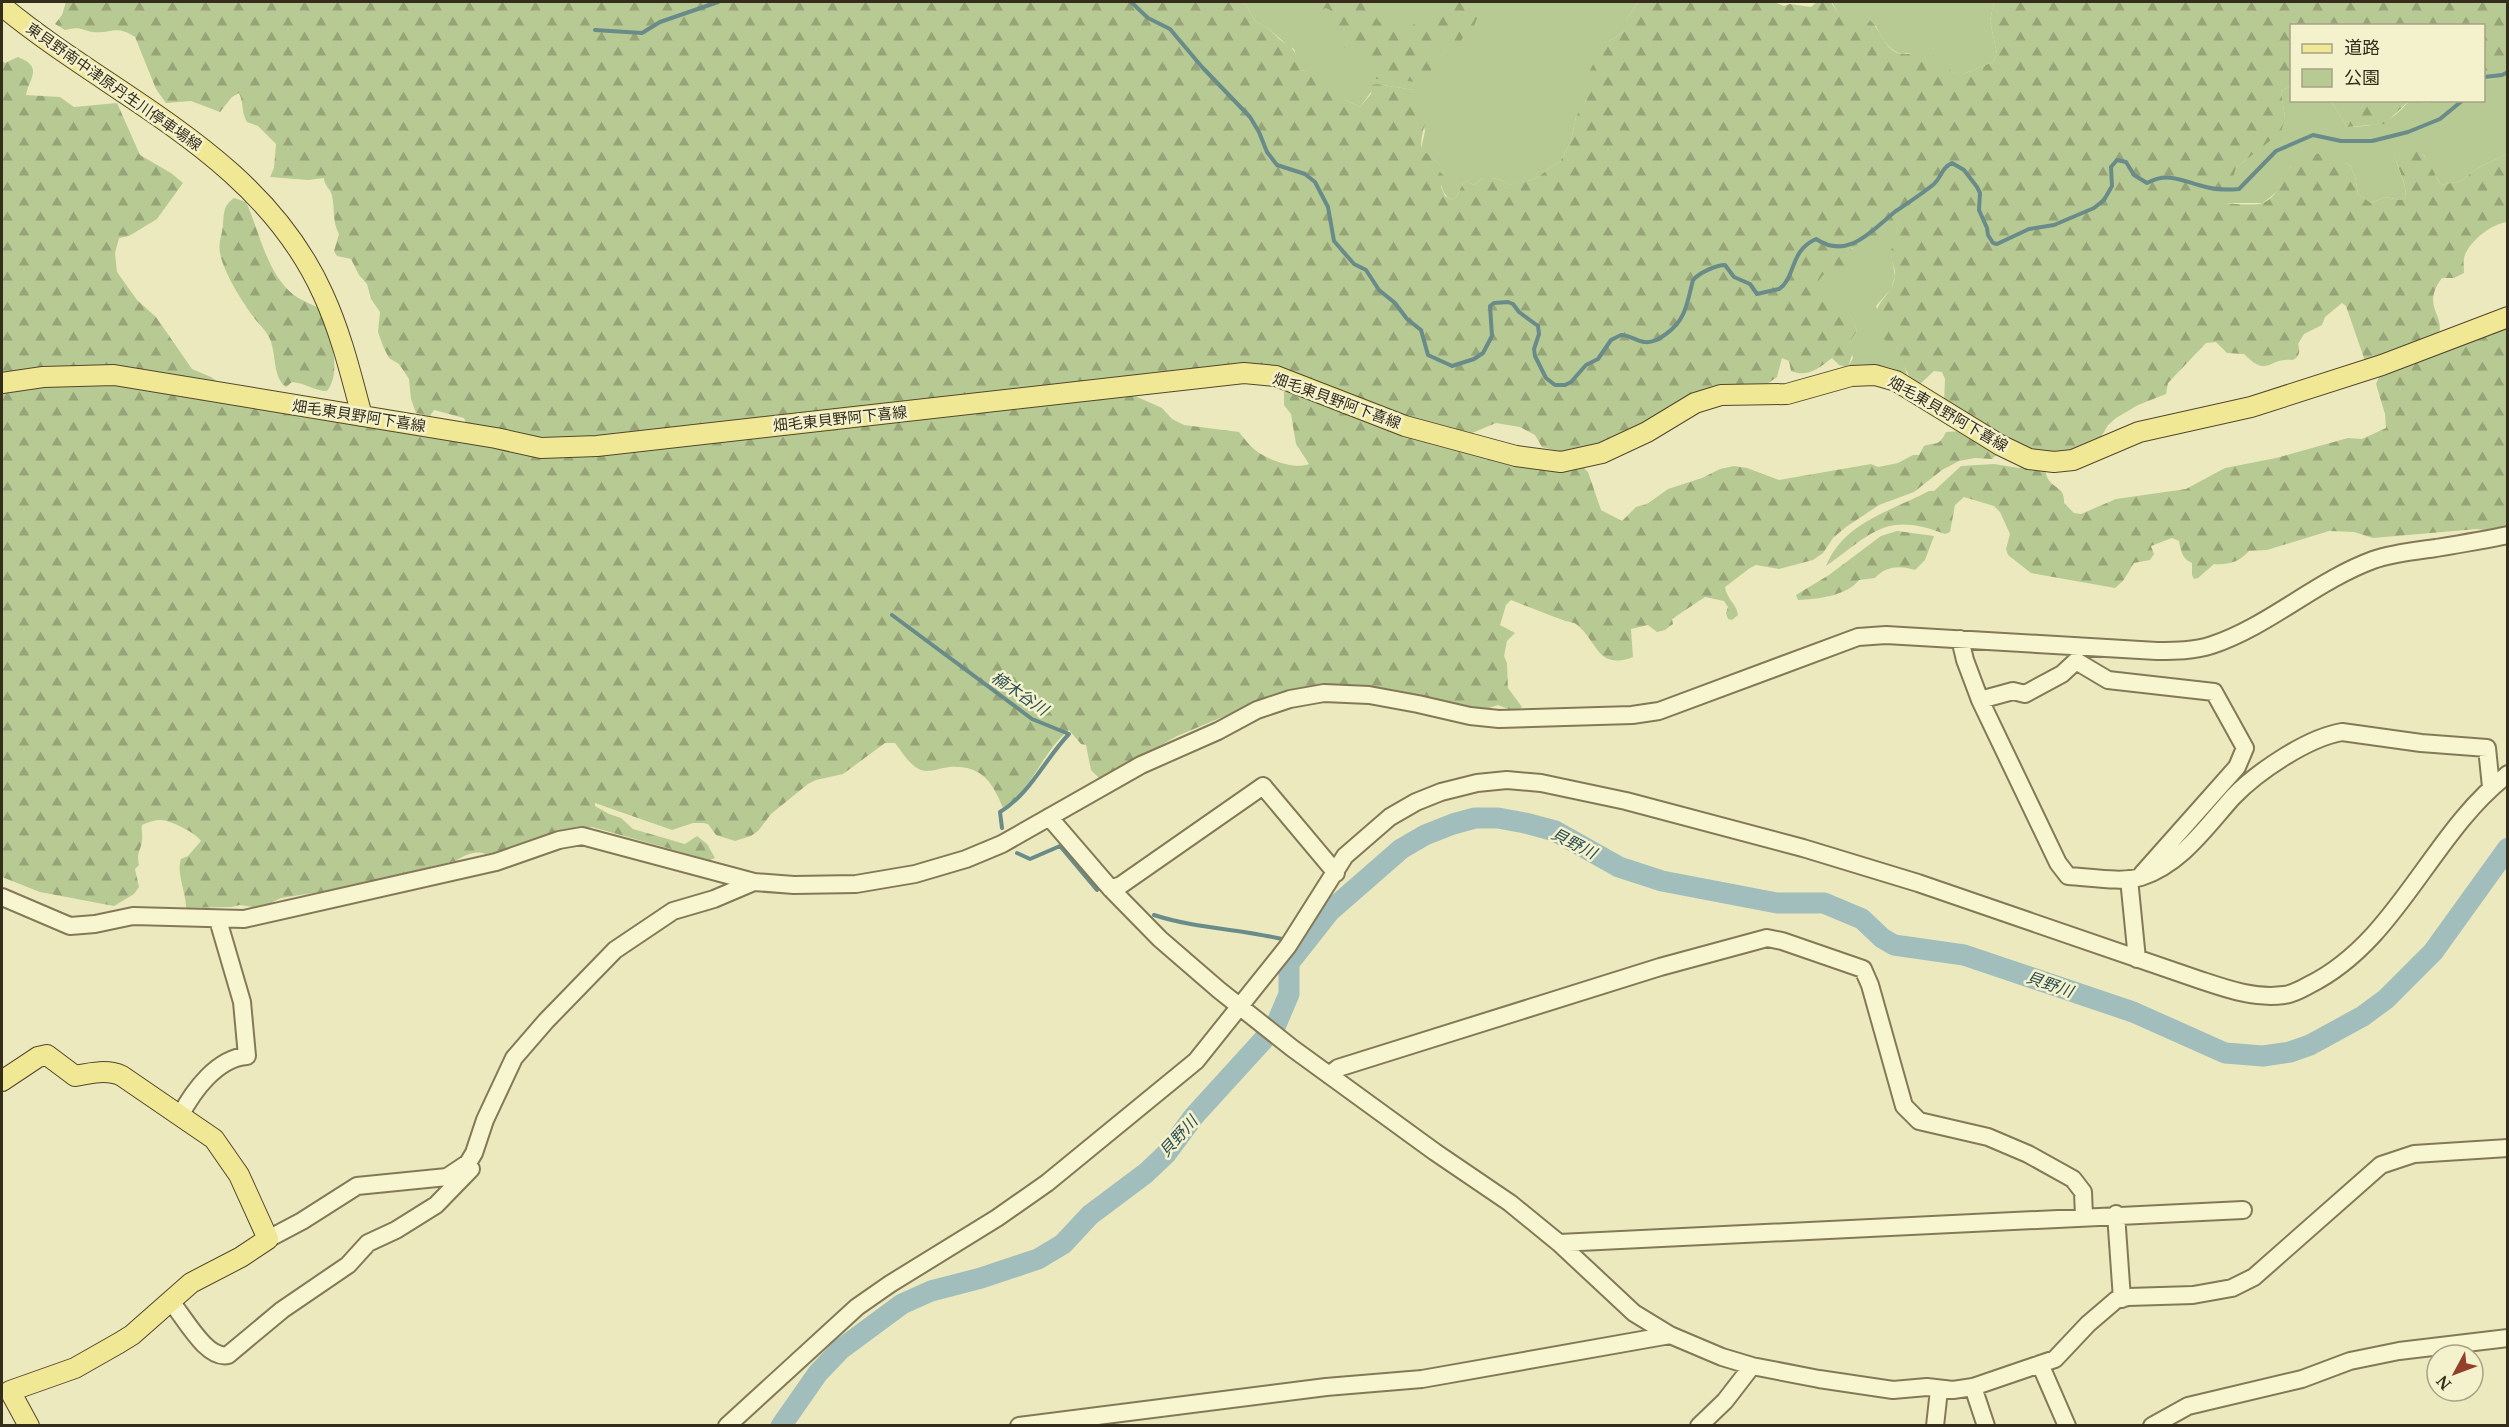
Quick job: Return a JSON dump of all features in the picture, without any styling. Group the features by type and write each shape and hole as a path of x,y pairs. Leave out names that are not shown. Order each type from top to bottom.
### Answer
{"main road":[{"name":"東貝野南中津原丹生川停車場線","path":"2,6 32,32 185,134 250,189 277,220 302,256 323,293 339,333 362,416"},
{"name":"畑毛東貝野阿下喜線","path":"2,383 43,377 114,375 541,448 597,446 1244,373 1276,376 1405,426 1516,456 1561,462 1602,453 1647,432 1695,403 1721,395 1786,394 1851,376 1875,375 1896,381 2000,446 2029,459 2054,462 2073,460 2139,432 2251,406 2382,365 2508,317"},
{"path":"2,1081 38,1057 47,1055 75,1076 114,1072 206,1132 239,1175 268,1239 241,1257 191,1284 132,1335 75,1368 4,1388 29,1425"}],"street":[{"path":"2,897 70,926 95,924 133,916 244,919 496,862 558,840 582,836 754,882 805,885 856,884 890,880 966,859 1002,844 1140,765 1218,731 1257,710 1290,699 1324,693 1369,695 1470,716 1499,719 1632,715 1659,711 1858,637 1886,635 2157,651 2187,650 2211,646 2242,632 2350,570 2373,560 2508,535"},
{"path":"1960,639 1980,700 2058,863 2068,876 2134,878 2163,868 2191,845 2236,795 2273,765 2307,744 2342,732 2421,743 2487,748 2491,787"},
{"path":"1980,700 2013,691 2025,694 2055,678 2076,661 2108,680 2214,692 2245,748 2243,755 2237,766 2134,878 2137,959"},
{"path":"727,1425 857,1307 1047,1183 1178,1076 1203,1053 1241,1007 1291,941 1345,856 1390,817 1416,802 1478,783 1507,780 1541,783 1626,801 1803,848 1917,883 2237,992 2265,996 2286,995 2301,990 2328,976 2355,954 2396,907 2461,820 2491,787 2508,774"},
{"path":"1111,889 1121,885 1263,786 1336,873"},
{"path":"1050,817 1111,889 1160,939 1292,1048 1435,1152 1510,1203 1558,1243 1634,1313 1670,1335 1713,1354 1752,1366 1893,1389 1927,1387 1939,1390 1973,1387 2055,1359 2088,1324 2116,1300 2193,1295 2232,1288 2254,1277 2381,1165 2392,1160 2414,1154 2508,1148"},
{"path":"268,1239 302,1221 357,1186 447,1178 468,1163 474,1154 485,1120 514,1058 546,1021 615,950 673,911 714,899 754,882"},
{"path":"180,1116 188,1102 217,1070 230,1059 247,1056 242,1002 218,920"},
{"path":"1329,1075 1338,1068 1660,967 1767,938 1782,940 1863,969 1870,985 1904,1106 1919,1121 1988,1137 2028,1154 2073,1179 2083,1192 2084,1216"},
{"path":"171,1302 205,1346 222,1356 228,1355 282,1310 348,1265 368,1243 396,1230 436,1205 470,1169 474,1162 474,1154"},
{"path":"1558,1243 2116,1214 2243,1210"},
{"path":"2116,1214 2122,1299"},
{"path":"1018,1425 1326,1387 1422,1378 1670,1335"},
{"path":"2152,1425 2188,1406 2302,1379 2350,1361 2399,1351 2508,1338"},
{"path":"2040,1364 2067,1425"},
{"path":"1699,1425 1725,1401 1752,1366"},
{"path":"1973,1387 1986,1425"},
{"path":"1935,1425 1939,1390"}],"green space":[{"path":"66,2 1244,2 1256,22 1290,45 1298,58 1300,70 1316,73 1336,100 1345,100 1360,107 1371,94 1372,85 1377,84 1414,90 1421,99 1426,113 1421,148 1440,165 1440,172 1444,176 1441,187 1445,196 1452,200 1457,196 1463,183 1467,181 1474,185 1483,178 1494,178 1509,185 1534,179 1560,162 1571,141 1576,117 1586,101 1587,76 1598,55 1610,41 1626,30 1626,20 1638,2 1774,2 1784,6 1790,4 1811,7 1817,2 1831,2 1841,18 1845,12 1867,18 1876,27 1887,45 1897,53 1909,54 1926,49 1955,74 1963,74 1993,62 1997,54 1990,21 1994,2 2507,2 2507,70 2495,79 2485,80 2485,24 2290,24 2290,86 2281,91 2285,118 2281,132 2236,168 2226,203 2250,205 2263,203 2277,191 2292,165 2305,154 2323,155 2350,165 2355,176 2358,194 2371,203 2385,197 2401,200 2406,197 2393,149 2412,148 2419,151 2428,161 2441,185 2461,181 2476,169 2507,154 2507,222 2494,226 2475,240 2464,258 2464,273 2454,278 2442,278 2436,288 2433,304 2440,329 2438,337 2365,361 2346,306 2342,303 2325,317 2322,325 2304,334 2298,344 2298,355 2293,360 2278,361 2264,366 2252,361 2244,354 2227,353 2216,342 2206,343 2168,383 2166,394 2138,405 2116,418 2108,425 2100,439 2071,453 2034,455 1944,403 1945,379 1942,372 1934,371 1918,386 1912,383 1896,347 1885,340 1880,332 1876,313 1893,285 1895,271 1891,253 1899,221 1882,240 1854,246 1851,249 1856,257 1849,266 1830,270 1816,285 1842,303 1854,322 1857,331 1849,343 1853,352 1848,367 1839,365 1832,358 1813,371 1797,373 1791,371 1789,361 1782,358 1777,377 1764,386 1610,442 1562,452 1542,447 1535,435 1520,427 1496,423 1472,433 1222,368 624,433 569,443 467,426 464,418 434,410 430,416 416,413 411,399 409,379 399,364 389,358 383,346 378,332 380,312 371,299 367,284 359,275 351,259 337,256 334,251 339,234 335,225 333,201 324,178 308,180 270,177 274,168 276,144 258,126 247,122 239,93 232,97 220,112 191,101 166,103 156,89 135,37 118,30 99,32 78,28 65,30 55,24 62,15"},
{"path":"1244,2 1638,2 1626,20 1626,30 1610,41 1582,110 1576,117 1571,141 1560,162 1534,179 1509,185 1494,178 1483,178 1474,185 1467,181 1463,183 1457,196 1452,200 1442,189 1440,165 1421,149 1425,131 1414,90 1377,84 1360,107 1345,100 1336,101 1317,77 1300,70 1294,49 1267,27 1256,22"},
{"path":"1306,2 1365,2 1384,28 1408,28 1418,22 1438,18 1448,2 1491,2 1479,13 1474,26 1465,33 1457,49 1449,46 1460,18 1455,22 1445,44 1428,61 1436,63 1453,52 1453,64 1427,84 1395,79 1368,79 1365,64 1342,45 1328,28 1326,20 1330,16 1330,10 1326,8 1318,11"},
{"path":"1832,2 1994,2 1990,21 1997,54 1993,62 1963,74 1955,74 1929,58 1911,53 1902,54 1893,50 1880,35 1876,26 1841,19"},
{"path":"18,57 31,65 33,69 26,95 60,97 74,107 117,103 140,155 171,173 183,183 157,219 129,236 119,238 115,253 117,272 137,300 156,317 192,369 211,377 222,385 2,378 2,61 5,63"},
{"path":"2507,70 2507,154 2476,169 2461,181 2441,185 2424,155 2394,149 2406,197 2401,200 2385,197 2371,203 2358,194 2355,176 2350,165 2314,153 2291,166 2280,189 2263,203 2225,203 2236,168 2251,156 2285,118 2281,91 2290,86 2290,102 2332,102 2347,127 2357,127 2389,119 2408,102 2485,102 2485,80 2495,79"},
{"path":"2332,102 2408,102 2384,124 2347,127"},
{"path":"234,198 246,202 270,264 284,286 297,297 323,310 334,363 332,383 327,391 292,382 286,387 282,383 269,337 247,308 229,277 219,246 225,210"},
{"path":"1900,220 1891,253 1895,276 1891,289 1876,306 1904,363 1907,375 1878,365 1848,367 1853,358 1849,343 1857,331 1846,309 1815,286 1822,273 1837,265 1841,266 1854,246 1879,237"},
{"path":"2507,322 2507,528 2492,531 2477,529 2373,538 2354,532 2329,531 2267,550 2249,551 2233,562 2214,564 2194,579 2192,563 2184,557 2179,541 2172,538 2151,546 2154,554 2150,560 2134,563 2123,581 2115,588 2031,573 2008,555 2006,549 2010,534 2000,512 1994,506 1964,497 1955,505 1950,532 1945,534 1925,527 1893,525 1868,535 1826,566 1834,551 1856,528 1884,512 1929,491 1934,491 1961,466 1994,464 2019,468 2026,465 2045,469 2050,482 2063,494 2064,503 2074,513 2081,514 2116,499 2186,489 2225,468 2276,458 2348,438 2362,439 2386,428 2385,414 2376,384 2381,372"},
{"path":"98,383 134,384 539,454 571,457 634,447 1126,392 1162,408 1172,419 1184,425 1239,432 1260,454 1289,465 1303,466 1309,464 1296,444 1291,414 1284,405 1284,392 1287,389 1581,465 1588,472 1601,510 1622,521 1636,507 1647,504 1668,489 1734,466 1747,468 1779,480 1871,464 1878,467 1919,455 1924,446 1939,442 1946,432 1962,431 1996,452 1996,455 1992,459 1975,458 1959,461 1942,470 1914,492 1879,505 1846,527 1833,538 1823,553 1813,560 1779,569 1756,565 1750,568 1725,587 1738,615 1732,620 1728,619 1726,613 1728,607 1724,601 1705,597 1672,619 1673,624 1665,630 1657,632 1648,625 1631,629 1633,657 1612,660 1605,657 1576,624 1511,600 1506,605 1500,625 1515,633 1507,641 1504,656 1507,663 1508,688 1522,707 1516,712 1498,705 1483,710 1372,689 1249,706 1177,736 1101,780 1091,770 1086,745 1081,744 1069,730 1051,749 1022,791 1003,808 990,783 977,772 960,767 921,770 910,762 895,743 885,743 843,774 808,784 771,814 758,831 735,841 716,835 708,824 693,823 672,830 595,803 595,806 621,818 633,829 685,844 697,836 707,844 715,858 710,860 592,827 486,854 470,854 455,861 345,888 281,898 260,908 240,905 186,908 180,877 181,859 188,856 201,841 194,834 176,825 156,820 142,825 139,865 135,869 139,887 134,894 114,906 40,892 2,877 2,391"},
{"path":"1897,531 1934,536 1925,560 1915,570 1904,567 1888,569 1875,578 1859,580 1847,590 1839,593 1798,600 1796,595 1829,575 1881,536"}],"waterway":[{"path":"595,30 642,33 660,22 718,2"},
{"path":"1131,2 1148,18 1170,29 1202,67 1250,117 1267,152 1277,165 1305,174 1315,182 1328,207 1334,241 1354,264 1366,270 1379,290 1421,330 1428,355 1452,366 1474,359 1483,353 1492,336 1490,306 1494,303 1508,302 1538,326 1535,356 1546,378 1555,385 1565,385 1571,382 1586,365 1598,359 1611,340 1621,335 1647,342 1656,340 1673,329 1682,317 1693,280 1703,272 1725,265 1734,277 1750,284 1757,294 1779,289 1788,278 1801,250 1807,244 1816,239 1828,245 1839,246 1850,245 1860,240 1934,184 1946,167 1952,163 1964,170 1977,187 1980,193 1979,210 1988,235 1993,243 1997,244 2029,229 2054,225 2094,208 2104,200 2112,186 2111,167 2117,160 2126,162 2134,175 2147,183 2170,178 2214,189 2239,189 2276,151 2313,135 2341,141 2372,141 2408,132 2440,119 2461,102"},
{"path":"2485,77 2508,72"},
{"name":"楠木谷川","path":"892,615 1032,719 1069,734 1029,786 1011,805 1000,812 1002,828"},
{"name":"貝野川","path":"781,1426 818,1373 841,1349 902,1304 931,1291 981,1278 1038,1259 1063,1244 1090,1215 1146,1173 1166,1154 1194,1116 1275,1027 1289,994 1289,963 1330,911 1401,849 1425,835 1453,824 1475,818 1498,818 1525,823 1555,831 1619,867 1662,881 1777,903 1824,903 1862,919 1882,938 1894,945 1964,955 2133,1012 2225,1053 2263,1056 2290,1052 2310,1045 2363,1016 2386,999 2433,952 2508,848"},
{"name":"楠木谷川","path":"1017,853 1030,859 1060,846 1097,890"},
{"name":"楠木谷川","path":"1154,915 1170,920 1286,940"}]}
